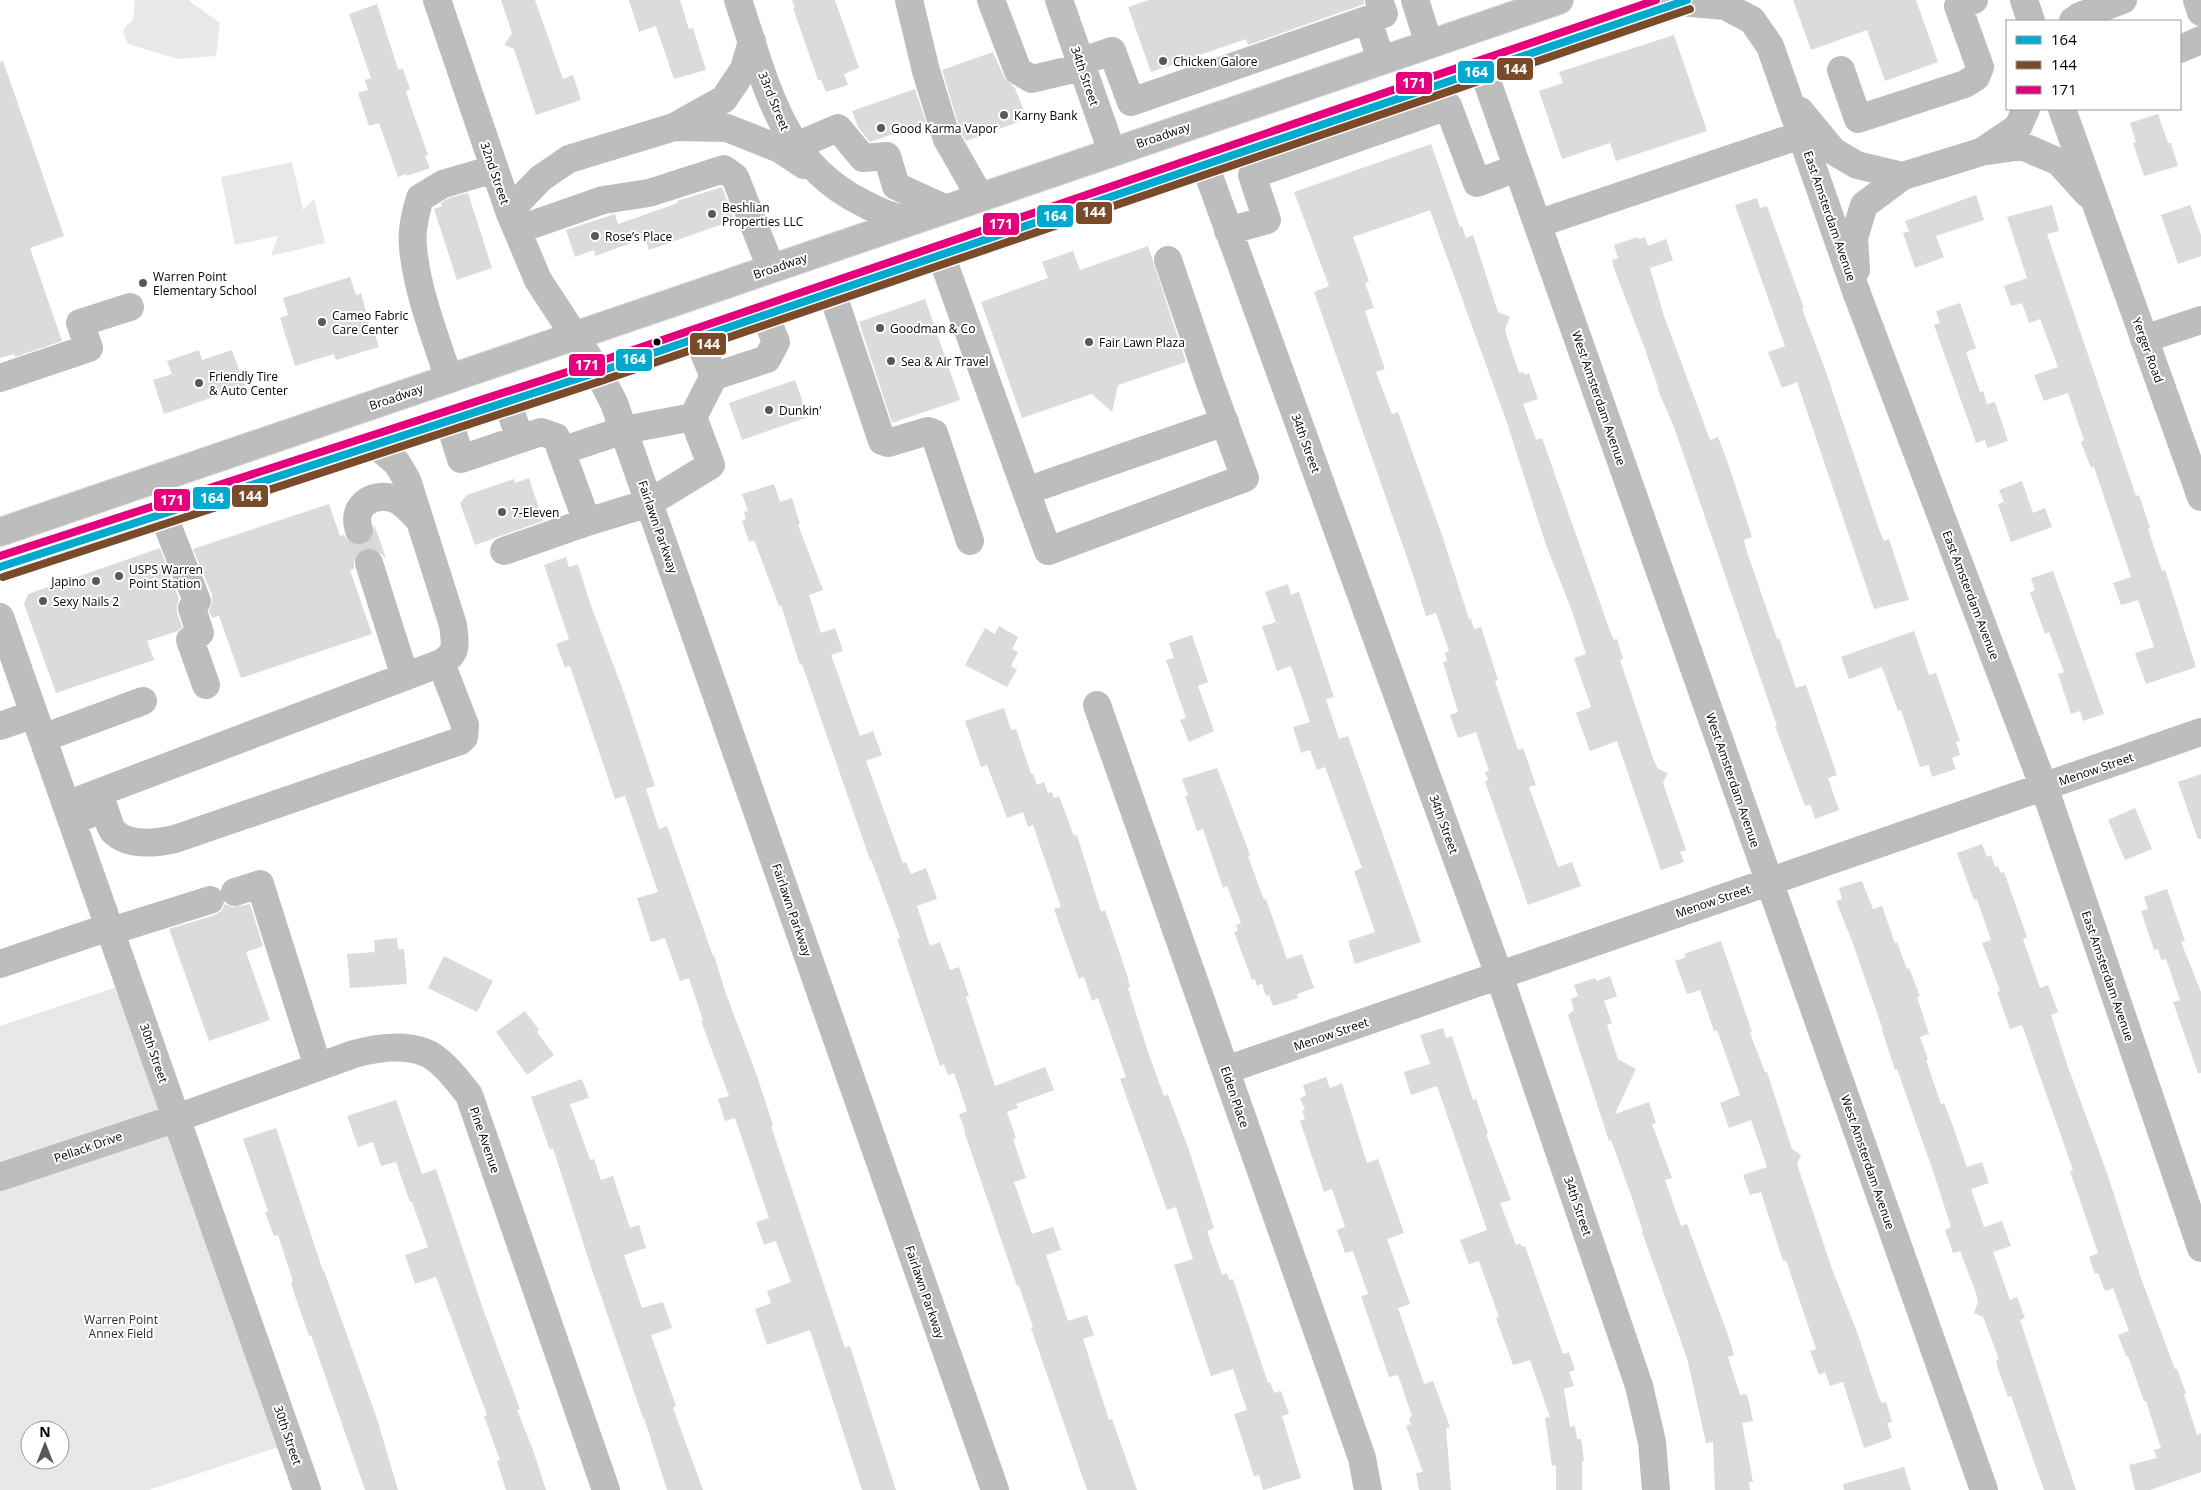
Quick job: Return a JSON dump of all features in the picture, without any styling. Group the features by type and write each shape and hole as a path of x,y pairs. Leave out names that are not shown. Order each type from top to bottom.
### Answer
{"street":[{"name":"32nd Street","path":"437,0 512,221 538,280 574,336"},
{"name":"33rd Street","path":"738,0 782,125 796,146 824,179 849,197 874,209 907,218 946,209"},
{"path":"909,0 926,71 948,139 980,197"},
{"path":"991,0 1018,71 1032,79 1081,64 1112,51 1131,102 1377,11 1381,60"},
{"name":"34th Street","path":"1059,0 1112,152"},
{"path":"1415,0 1429,44"},
{"name":"Broadway","path":"0,532 1559,0"},
{"path":"1841,70 1858,120 1965,84 1976,77 1980,67 1958,6 1974,0"},
{"path":"2024,0 2031,20"},
{"path":"2074,20 2080,16 2123,0"},
{"path":"2197,0 2201,12"},
{"path":"1228,231 1267,220 1252,175 1267,156 1483,70 1684,1"},
{"name":"East Amsterdam Avenue","path":"1684,1 1724,6 1752,20 1770,46 1857,294 2044,787 2201,1248"},
{"path":"2181,49 2201,40"},
{"path":"512,221 541,178 569,159 674,127 724,99 744,69 752,41"},
{"name":"West Amsterdam Avenue","path":"1483,70 1984,1490"},
{"path":"1788,96 1833,150 1857,165 1903,176"},
{"path":"0,567 598,372 1205,165 1267,156 1448,106 1477,183 1518,168"},
{"path":"1857,294 1854,238 1864,205 1903,176 1980,152 2018,127 2026,110"},
{"name":"Yerger Road","path":"2062,110 2201,497"},
{"path":"674,127 727,128 780,149 824,179"},
{"path":"796,146 838,128 863,158 887,156 896,186 946,209"},
{"path":"1537,224 1801,135"},
{"name":"Yerger Road","path":"1980,152 2022,146 2060,162 2096,203"},
{"name":"34th Street","path":"1205,165 1499,976 1639,1386 1652,1442 1656,1490"},
{"path":"449,379 425,306 412,247 414,219 420,198 443,184 494,169"},
{"path":"512,221 603,200 649,193 724,169 736,176 771,268"},
{"path":"941,255 978,327 1003,395 1026,491 1048,551 1245,478 1168,260"},
{"path":"832,292 882,441 888,443 928,431 934,432 970,541"},
{"path":"0,378 89,348 80,323 130,307"},
{"path":"698,338 712,372 718,375 767,359 776,342 765,315"},
{"path":"2144,338 2201,320"},
{"name":"Fairlawn Parkway","path":"574,336 598,372 614,403 624,430 995,1490"},
{"path":"504,551 649,503 711,465 693,417 715,374"},
{"path":"507,402 520,438"},
{"path":"561,450 624,430 693,417"},
{"path":"449,421 461,458 541,432 556,437 587,522"},
{"path":"1026,491 1225,422"},
{"path":"69,813 441,663 450,657 455,647 453,625 407,480 397,463 376,445"},
{"path":"359,530 356,522 360,506 368,500 380,498 396,500 410,510 420,522"},
{"path":"163,514 197,601 192,608 200,633 190,640 206,685"},
{"path":"369,563 405,677"},
{"name":"30th Street","path":"0,617 307,1490"},
{"path":"69,813 104,808 114,832 129,840 168,841 460,741 464,737 465,725 441,663"},
{"path":"0,726 39,726 143,701"},
{"name":"Elden Place","path":"1097,705 1362,1458 1368,1490"},
{"name":"Menow Street","path":"1226,1070 2201,732"},
{"path":"236,892 260,884 318,1067"},
{"path":"0,964 210,900"},
{"name":"Pine Avenue","path":"177,1118 373,1049 398,1048 425,1052 451,1072 469,1095 606,1490"},
{"name":"Pellack Drive","path":"0,1177 177,1118"}],"green space":[{"path":"135,0 188,0 220,23 216,56 178,59 128,44 123,33 126,26 133,20"},
{"path":"292,162 303,210 314,199 325,243 271,256 278,236 235,245 221,177"},
{"name":"Warren Point Annex Field","path":"129,983 291,1443 149,1490 0,1490 0,1026"}],"building":[{"path":"501,0 535,0 563,79 573,75 581,100 536,115 514,49 504,45 512,33"},
{"path":"629,0 680,0 689,29 693,28 706,70 674,79 656,26 639,32"},
{"path":"792,0 835,0 859,68 844,74 848,85 826,92 821,80 818,80 793,8 795,8"},
{"path":"1149,0 1364,0 1364,4 1248,45 1246,39 1151,72 1128,7"},
{"path":"1793,0 1916,0 1938,62 1885,81 1867,30 1811,50"},
{"path":"377,4 398,69 403,69 410,89 406,91 428,155 425,156 430,168 407,176 406,174 398,177 379,123 369,126 358,93 368,90 365,80 371,78 349,14"},
{"path":"1674,35 1707,131 1616,161 1610,143 1562,159 1539,91 1563,83 1559,72"},
{"path":"993,52 1004,77 1015,88 1027,119 966,141 961,133 942,70"},
{"path":"3,61 64,236 30,248 62,341 15,357 14,354 0,358 0,62"},
{"path":"915,89 926,122 870,142 858,127 852,111"},
{"path":"2158,114 2168,143 2171,143 2178,166 2144,176 2133,143 2136,142 2130,123"},
{"path":"1431,144 1460,227 1462,226 1466,238 1473,235 1498,312 1510,317 1505,329 1519,373 1524,372 1525,375 1529,373 1538,399 1523,404 1536,440 1542,438 1610,631 1614,640 1617,639 1623,659 1620,660 1653,758 1658,769 1668,773 1663,783 1686,850 1680,852 1684,862 1661,870 1617,741 1590,751 1576,713 1591,707 1574,658 1586,654 1572,611 1546,545 1506,420 1430,210 1353,237 1369,281 1365,283 1374,308 1365,311 1385,369 1376,372 1392,414 1398,412 1442,535 1469,619 1471,619 1474,629 1481,627 1498,680 1495,681 1518,750 1523,748 1536,785 1529,787 1558,867 1572,862 1581,886 1528,905 1485,781 1488,780 1485,772 1489,771 1476,732 1458,738 1450,715 1458,712 1443,662 1447,661 1445,653 1449,651 1436,613 1426,616 1314,292 1329,286 1294,192"},
{"path":"722,187 734,220 649,250 645,238 595,256 594,250 575,257 566,230 615,214 618,224 678,203 677,201"},
{"path":"468,193 492,268 457,280 434,209 442,206 441,203 449,198"},
{"path":"1976,195 1984,220 1936,236 1944,257 1915,268 1903,233 1909,231 1905,221"},
{"path":"1757,198 1760,208 1767,206 1804,308 1802,309 1825,369 1880,532 1884,541 1889,539 1909,600 1874,609 1797,382 1782,388 1768,352 1785,346 1735,205"},
{"path":"2052,205 2059,231 2047,234 2136,496 2139,495 2162,571 2165,570 2196,667 2146,684 2135,653 2154,647 2138,600 2121,605 2113,583 2131,577 2094,467 2091,468 2081,442 2084,440 2068,393 2044,401 2034,375 2058,367 2040,319 2029,323 2022,303 2011,306 2004,286 2027,278 2007,217"},
{"path":"2190,205 2201,235 2201,256 2178,264 2161,215"},
{"path":"1638,237 1639,239 1645,237 1648,246 1666,239 1673,260 1650,268 1664,316 1710,440 1718,437 1730,469 1752,537 1744,540 1746,549 1777,639 1779,638 1796,688 1806,685 1837,775 1828,778 1839,810 1815,819 1810,804 1805,806 1775,726 1777,726 1674,427 1657,388 1645,349 1615,271 1612,260 1618,258 1614,245"},
{"name":"Fair Lawn Plaza","path":"1148,246 1186,362 1118,385 1112,412 1092,394 1022,418 981,302 1048,278 1042,262 1073,251 1080,270"},
{"name":"Cameo Fabric Care Center","path":"350,277 356,295 361,293 370,327 372,326 379,347 336,360 334,354 295,366 280,318 288,315 283,298"},
{"path":"925,299 960,400 892,423 859,322"},
{"path":"1960,303 1976,348 1966,352 1980,392 1983,391 1987,404 1995,402 2008,441 1987,448 1985,440 1976,443 1934,325 1940,323 1936,311"},
{"name":"Friendly Tire & Auto Center","path":"199,350 202,360 232,350 245,386 164,414 153,380 172,374 167,361"},
{"name":"Dunkin'","path":"795,380 808,417 742,440 729,403"},
{"name":"7-Eleven","path":"529,478 543,521 475,545 460,503 467,495 514,479 515,483"},
{"path":"2022,481 2033,513 2045,508 2052,527 2011,542 1998,504 2004,502 1999,490"},
{"path":"774,484 780,502 792,498 800,524 798,525 823,590 809,595 821,633 835,628 843,651 831,655 860,736 873,731 882,755 866,761 903,863 906,862 911,874 926,868 937,899 917,906 930,946 940,942 950,970 959,967 969,996 966,997 995,1086 1045,1067 1054,1090 1016,1104 1018,1108 1007,1112 1016,1138 1013,1139 1026,1178 1014,1182 1032,1234 1053,1227 1061,1250 1046,1255 1068,1321 1087,1315 1094,1335 1083,1339 1109,1420 1112,1419 1137,1490 1087,1490 1031,1328 1033,1327 1019,1286 1017,1286 964,1131 959,1114 967,1111 954,1073 948,1075 944,1064 940,1066 897,939 900,938 870,860 802,664 800,665 781,605 779,606 754,540 749,542 742,521 746,519 744,512 748,511 742,494"},
{"path":"329,504 340,536 344,535 354,545 362,545 370,541 374,534 374,524 386,558 373,548 364,548 357,553 354,560 354,569 350,570 372,634 241,678 219,616 212,618 209,611 212,595 193,549"},
{"path":"160,548 179,599 177,612 182,627 178,631 147,641 154,660 56,693 24,604 28,594"},
{"path":"566,557 569,567 578,564 590,603 624,693 655,786 646,789 659,829 667,826 714,955 726,994 757,1076 773,1125 771,1126 845,1348 850,1346 896,1490 862,1490 810,1330 767,1345 755,1309 771,1303 767,1291 791,1282 776,1241 764,1245 756,1222 769,1218 735,1118 725,1121 718,1099 729,1096 701,1021 703,1020 689,978 680,981 665,938 651,942 637,898 658,892 625,796 615,799 570,666 565,667 556,644 569,639 544,565"},
{"path":"2053,571 2104,714 2083,721 2080,711 2071,714 2058,674 2064,672 2049,632 2045,634 2030,592 2035,590 2031,578"},
{"path":"1288,584 1291,595 1299,592 1334,697 1326,699 1339,739 1348,736 1421,942 1355,964 1348,941 1375,932 1354,871 1362,868 1325,767 1317,770 1310,750 1301,753 1293,727 1310,722 1291,666 1277,671 1262,626 1276,622 1265,592"},
{"path":"999,626 1018,637 1012,649 1018,652 1011,666 1017,670 1007,687 965,665 985,628 995,634"},
{"path":"1914,631 1929,675 1936,673 1960,741 1956,742 1960,755 1952,758 1956,769 1932,777 1929,765 1920,767 1901,710 1898,711 1882,667 1849,679 1841,657"},
{"path":"1192,635 1208,682 1198,686 1214,731 1189,742 1180,720 1186,718 1166,660 1174,658 1169,643"},
{"path":"1004,708 1011,730 1016,729 1031,774 1033,774 1037,785 1044,782 1048,793 1052,792 1054,798 1059,796 1074,836 1077,835 1101,912 1105,910 1127,975 1130,987 1128,988 1149,1055 1164,1096 1168,1095 1188,1147 1214,1228 1207,1231 1222,1275 1227,1273 1229,1280 1233,1279 1268,1383 1270,1382 1274,1393 1281,1391 1289,1414 1282,1416 1301,1478 1263,1490 1259,1475 1254,1476 1234,1414 1247,1410 1233,1369 1211,1376 1174,1265 1193,1259 1176,1207 1167,1210 1120,1079 1126,1077 1098,998 1092,1001 1084,977 1079,979 1054,909 1061,907 1033,825 1028,827 1023,812 1007,818 987,765 981,767 965,721"},
{"path":"1217,768 1287,959 1302,954 1314,988 1297,994 1298,998 1273,1006 1269,995 1266,996 1262,984 1257,986 1255,979 1252,980 1234,932 1238,931 1236,925 1241,923 1227,886 1223,888 1203,829 1197,831 1185,796 1188,795 1182,779"},
{"path":"2201,774 2201,839 2198,839 2178,782"},
{"path":"2135,808 2152,849 2125,860 2108,820"},
{"path":"1982,844 1987,857 1991,855 1995,867 1998,866 2001,873 2004,872 2027,937 2023,939 2040,988 2048,985 2058,1012 2051,1015 2068,1067 2107,1173 2141,1278 2186,1393 2184,1394 2197,1435 2201,1433 2201,1472 2150,1490 2135,1490 2129,1465 2157,1458 2154,1450 2161,1448 2146,1401 2144,1401 2128,1356 2126,1356 2118,1335 2129,1331 2113,1288 2105,1291 2098,1273 2095,1274 2089,1257 2098,1253 2070,1171 2073,1170 2022,1025 2010,1029 1997,992 2000,991 1982,943 1991,940 1977,899 1974,900 1957,853"},
{"path":"1862,881 1873,909 1882,906 1895,943 1897,942 1920,996 1917,997 1929,1034 1920,1037 1928,1059 1926,1060 1941,1104 1944,1103 1967,1167 1982,1162 1989,1183 1971,1189 1984,1227 2002,1221 2011,1246 1993,1252 2010,1300 2017,1297 2025,1318 2020,1320 2076,1490 2044,1490 2011,1396 2008,1397 1998,1369 1996,1360 1999,1359 1983,1317 1974,1313 1978,1302 1976,1293 1960,1251 1953,1253 1945,1230 1951,1227 1933,1171 1897,1069 1895,1070 1852,941 1836,901 1842,899 1839,888"},
{"path":"2167,889 2185,941 2181,942 2201,992 2201,1073 2198,1073 2173,1002 2180,1000 2166,959 2161,960 2158,949 2154,950 2141,911 2148,909 2144,897"},
{"path":"225,904 232,907 250,904 263,946 246,952 270,1020 209,1041 169,929 215,915 221,911"},
{"path":"397,938 398,949 404,949 407,984 350,988 347,954 375,952 374,940"},
{"path":"1721,941 1752,1032 1750,1033 1765,1072 1767,1072 1792,1149 1801,1155 1797,1164 1832,1269 1857,1332 1879,1398 1882,1403 1886,1402 1892,1422 1887,1423 1892,1438 1864,1448 1843,1382 1830,1386 1825,1372 1819,1375 1810,1351 1816,1349 1786,1260 1783,1261 1761,1192 1750,1195 1743,1175 1767,1167 1751,1120 1729,1128 1720,1103 1740,1095 1717,1030 1714,1031 1700,990 1687,994 1675,961 1686,957 1684,954"},
{"path":"444,956 493,981 477,1012 428,988"},
{"path":"1610,976 1617,996 1604,1001 1612,1023 1607,1025 1618,1059 1636,1069 1615,1114 1649,1102 1656,1123 1652,1124 1672,1178 1665,1180 1681,1226 1687,1224 1729,1338 1734,1355 1728,1357 1740,1395 1747,1394 1753,1421 1742,1423 1753,1482 1749,1482 1750,1490 1715,1490 1713,1442 1706,1443 1687,1358 1642,1232 1631,1195 1611,1140 1609,1141 1568,1015 1574,1010 1571,999 1578,996 1574,985 1595,978 1597,981"},
{"path":"525,1011 539,1030 537,1032 554,1055 527,1075 496,1032"},
{"path":"1443,1028 1446,1038 1452,1036 1473,1100 1476,1099 1488,1133 1486,1134 1511,1200 1500,1203 1516,1245 1520,1243 1522,1247 1525,1246 1563,1354 1569,1352 1575,1370 1569,1372 1574,1386 1564,1389 1570,1427 1575,1426 1577,1439 1581,1439 1584,1461 1582,1461 1582,1490 1556,1490 1556,1465 1552,1466 1545,1418 1550,1417 1530,1360 1513,1365 1496,1318 1499,1317 1479,1261 1469,1264 1460,1240 1487,1230 1437,1086 1411,1095 1404,1072 1430,1064 1420,1035"},
{"path":"1326,1077 1330,1088 1342,1083 1367,1163 1378,1159 1404,1233 1387,1239 1410,1304 1398,1308 1424,1384 1433,1381 1450,1427 1446,1428 1451,1490 1419,1490 1416,1473 1423,1472 1406,1426 1411,1424 1409,1418 1412,1416 1398,1375 1389,1377 1361,1296 1368,1294 1353,1251 1345,1253 1337,1230 1345,1227 1332,1189 1324,1192 1300,1121 1305,1119 1302,1111 1305,1110 1300,1098 1306,1095 1303,1085"},
{"path":"582,1079 589,1098 570,1104 590,1160 594,1159 601,1180 613,1176 630,1228 639,1225 646,1248 624,1255 642,1308 663,1302 672,1328 651,1335 676,1406 673,1408 703,1490 667,1490 589,1261 553,1148 550,1150 531,1097"},
{"path":"396,1100 422,1174 436,1169 483,1309 520,1409 517,1410 546,1490 506,1490 497,1461 500,1460 484,1416 487,1415 436,1277 415,1284 405,1255 428,1247 396,1162 381,1166 373,1142 358,1147 347,1116"},
{"path":"276,1128 323,1271 377,1419 398,1490 365,1490 311,1335 309,1336 294,1293 291,1282 293,1281 278,1235 274,1236 265,1212 268,1211 243,1139"},
{"path":"1904,1467 1911,1490 1844,1490 1843,1484"}],"tunnel":[{"path":"359,530 369,563"}],"transit line":[{"name":"171","path":"0,556 595,363 1656,0"},
{"name":"164","path":"0,567 598,372 1687,0"},
{"name":"144","path":"3,577 601,381 1690,9"}],"place":[{"name":"Chicken Galore","path":"1163,61"},
{"name":"Karny Bank","path":"1004,115"},
{"name":"Good Karma Vapor","path":"881,128"},
{"name":"Beshlian Properties LLC","path":"712,214"},
{"name":"Rose’s Place","path":"595,236"},
{"name":"Warren Point Elementary School","path":"143,283"},
{"name":"Cameo Fabric Care Center","path":"322,322"},
{"name":"Goodman & Co","path":"880,328"},
{"name":"Fair Lawn Plaza","path":"1089,342"},
{"name":"Sea & Air Travel","path":"891,361"},
{"name":"Friendly Tire & Auto Center","path":"199,383"},
{"name":"Dunkin'","path":"769,410"},
{"name":"7-Eleven","path":"502,512"},
{"name":"USPS Warren Point Station","path":"119,576"},
{"name":"Japino","path":"96,581"},
{"name":"Sexy Nails 2","path":"43,601"}]}
